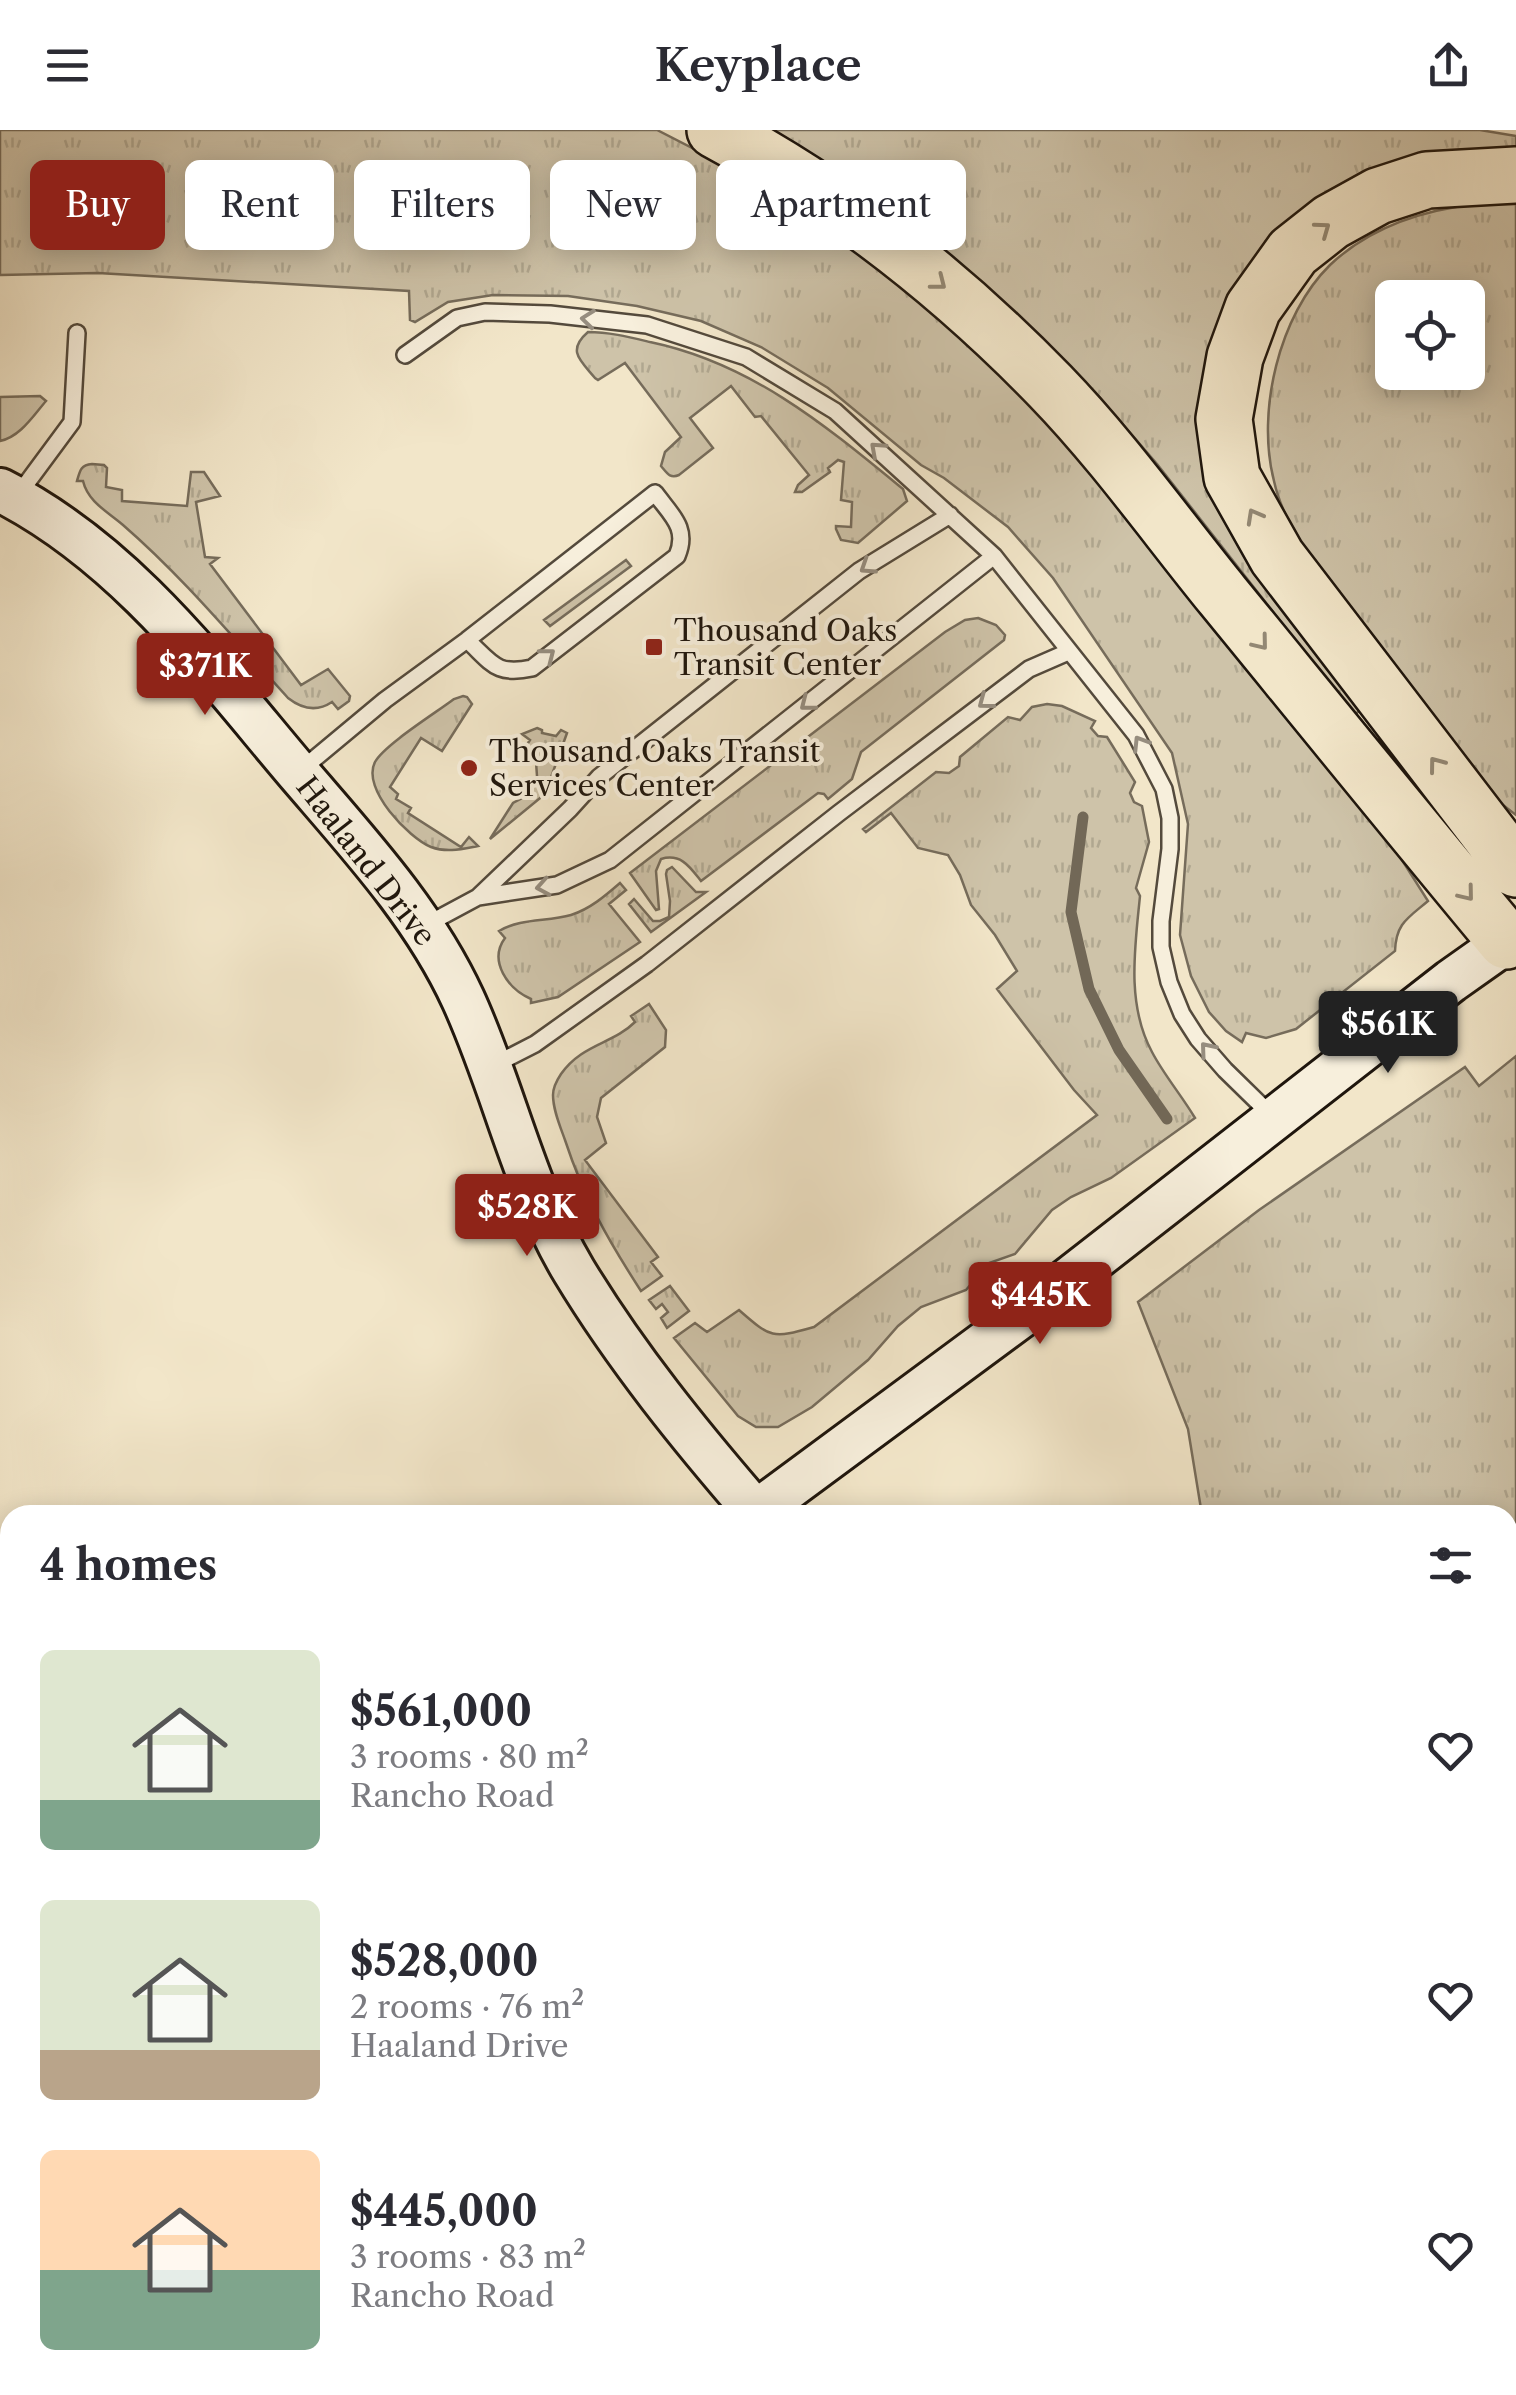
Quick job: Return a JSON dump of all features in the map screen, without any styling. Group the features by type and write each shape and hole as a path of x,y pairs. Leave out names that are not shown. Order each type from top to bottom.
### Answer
{"highway":[{"path":"715,130 841,206 954,295 1050,386 1511,938"},
{"path":"1516,175 1426,180 1378,196 1331,222 1293,252 1253,308 1236,357 1224,419 1232,476 1277,556 1516,869"}],"street":[{"name":"Haaland Drive","path":"8,494 71,532 119,571 185,639 385,876 422,927 462,996 540,1204 573,1270 620,1339 749,1505"},
{"path":"768,1505 1024,1314 1511,938"}],"lane":[{"path":"406,355 457,318 485,312 550,314 648,326 746,357 835,411 994,556 1136,735 1164,789 1170,818 1161,947 1169,982 1198,1039 1275,1119"},
{"path":"8,494 72,422 76,333"},
{"path":"298,772 385,700 655,493 682,531 677,556 532,668 513,672 498,669 467,640"},
{"path":"422,927 478,898 599,776 859,571 950,515"},
{"path":"478,898 557,886 610,860 994,556"},
{"path":"491,1066 535,1044 646,964 1029,670 1068,652"}],"green space":[{"path":"0,130 657,130 716,160 716,250 863,250 891,269 1077,445 1395,849 1428,901 1401,927 1395,951 1296,1029 1266,1038 1246,1033 1242,1042 1226,1031 1209,1012 1191,976 1180,935 1188,824 1172,753 1053,578 1008,527 921,465 828,388 761,347 701,321 568,296 493,295 448,302 415,322 410,320 409,291 98,273 0,275"},
{"path":"752,130 1480,130 1516,136 1516,166 1366,186 1214,406 1362,709 1354,715 1157,464 1095,392 965,273 931,250 966,250 966,160 797,160"},
{"path":"1477,204 1516,204 1516,815 1485,791 1301,544 1279,498 1269,454 1270,396 1285,337 1297,310 1312,286 1346,252 1362,240 1417,216"},
{"path":"588,332 687,352 754,381 845,442 903,489 907,501 858,543 841,540 836,526 851,527 852,502 841,500 844,462 838,460 828,468 830,472 802,492 795,492 809,475 731,386 690,418 713,448 679,475 671,476 661,466 665,452 681,437 625,363 598,380 595,378 577,350"},
{"path":"40,396 46,401 31,419 20,431 0,441 0,397"},
{"path":"92,464 107,468 106,487 122,490 122,501 187,506 191,472 204,472 220,496 196,502 205,557 218,558 210,564 301,685 328,669 350,696 349,701 338,709 332,702 310,708 288,698 188,587 94,501 83,481 77,481 82,469"},
{"path":"626,560 631,566 550,626 544,620"},
{"path":"978,618 996,625 1005,635 1004,640 861,752 852,779 828,799 818,793 701,881 680,860 661,859 656,871 656,910 630,873 945,632 965,620"},
{"path":"463,696 472,704 442,751 421,738 390,787 398,794 396,799 411,808 408,813 461,847 469,837 478,846 443,850 422,842 400,823 381,798 372,773 375,762 389,747"},
{"path":"1062,706 1095,721 1091,728 1098,736 1107,737 1135,782 1130,793 1134,802 1142,806 1149,842 1136,888 1140,896 1134,975 1138,1015 1152,1052 1195,1118 1111,1178 1052,1210 1015,1254 989,1263 966,1290 921,1307 868,1360 812,1407 778,1427 756,1427 738,1416 674,1338 695,1323 707,1332 739,1310 773,1334 814,1327 1097,1115 997,989 1017,971 971,905 948,855 918,848 891,813 866,832 863,829 936,772 949,773 959,766 960,757 1008,717 1020,720 1032,707"},
{"path":"537,728 556,736 561,730 567,733 545,794 490,839 513,803 524,797 537,776 536,762 522,752 530,740 522,734"},
{"path":"672,867 696,892 706,892 651,932 629,904 634,899 653,921 669,917 666,874"},
{"path":"620,883 626,890 609,904 640,942 558,997 531,1003 503,973 499,956 505,938 499,931 578,912"},
{"path":"649,1004 666,1030 665,1047 601,1098 597,1117 606,1143 585,1160 658,1257 651,1262 662,1276 641,1291 589,1200 559,1124 553,1095 569,1064 626,1029 635,1022 631,1016"},
{"path":"1516,1056 1516,1505 1200,1505 1188,1429 1138,1302 1259,1210 1465,1067 1479,1086"},
{"path":"670,1286 689,1311 667,1328 661,1318 668,1312 662,1304 656,1309 649,1300"}],"waterway":[{"path":"1083,817 1071,912 1089,989 1119,1050 1167,1119"}],"place":[{"name":"Thousand Oaks Transit Center","path":"654,647"},
{"name":"Thousand Oaks Transit Services Center","path":"469,768"}]}
